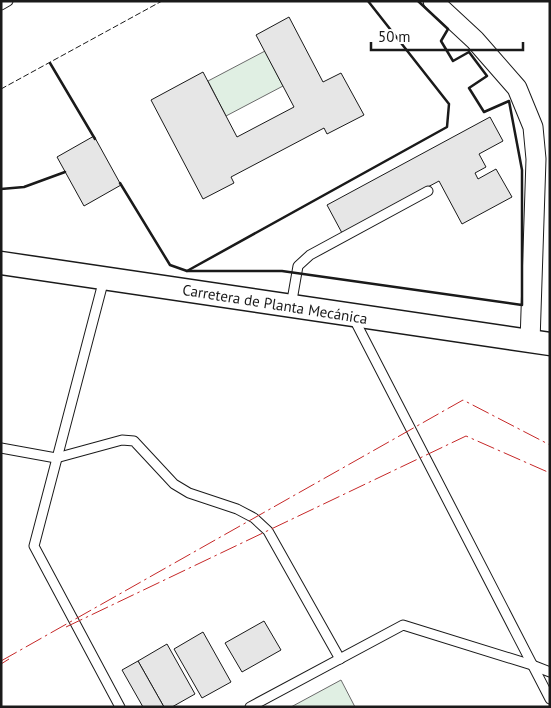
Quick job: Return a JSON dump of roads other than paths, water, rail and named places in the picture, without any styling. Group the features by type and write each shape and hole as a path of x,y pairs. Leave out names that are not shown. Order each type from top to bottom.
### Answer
{"street":[{"path":"433,1 475,40 517,88 532,127 536,159 540,343"},
{"name":"Carretera de Planta Mecánica","path":"1,263 540,343"}],"lane":[{"path":"1,5 8,1"},
{"path":"291,306 298,266 310,255 428,192"},
{"path":"104,279 34,546 120,707"},
{"path":"352,316 550,699"},
{"path":"1,448 56,458 122,440 134,441 174,484 189,493 237,509 254,518 268,531 340,659"},
{"path":"250,707 402,625 550,672"}]}
